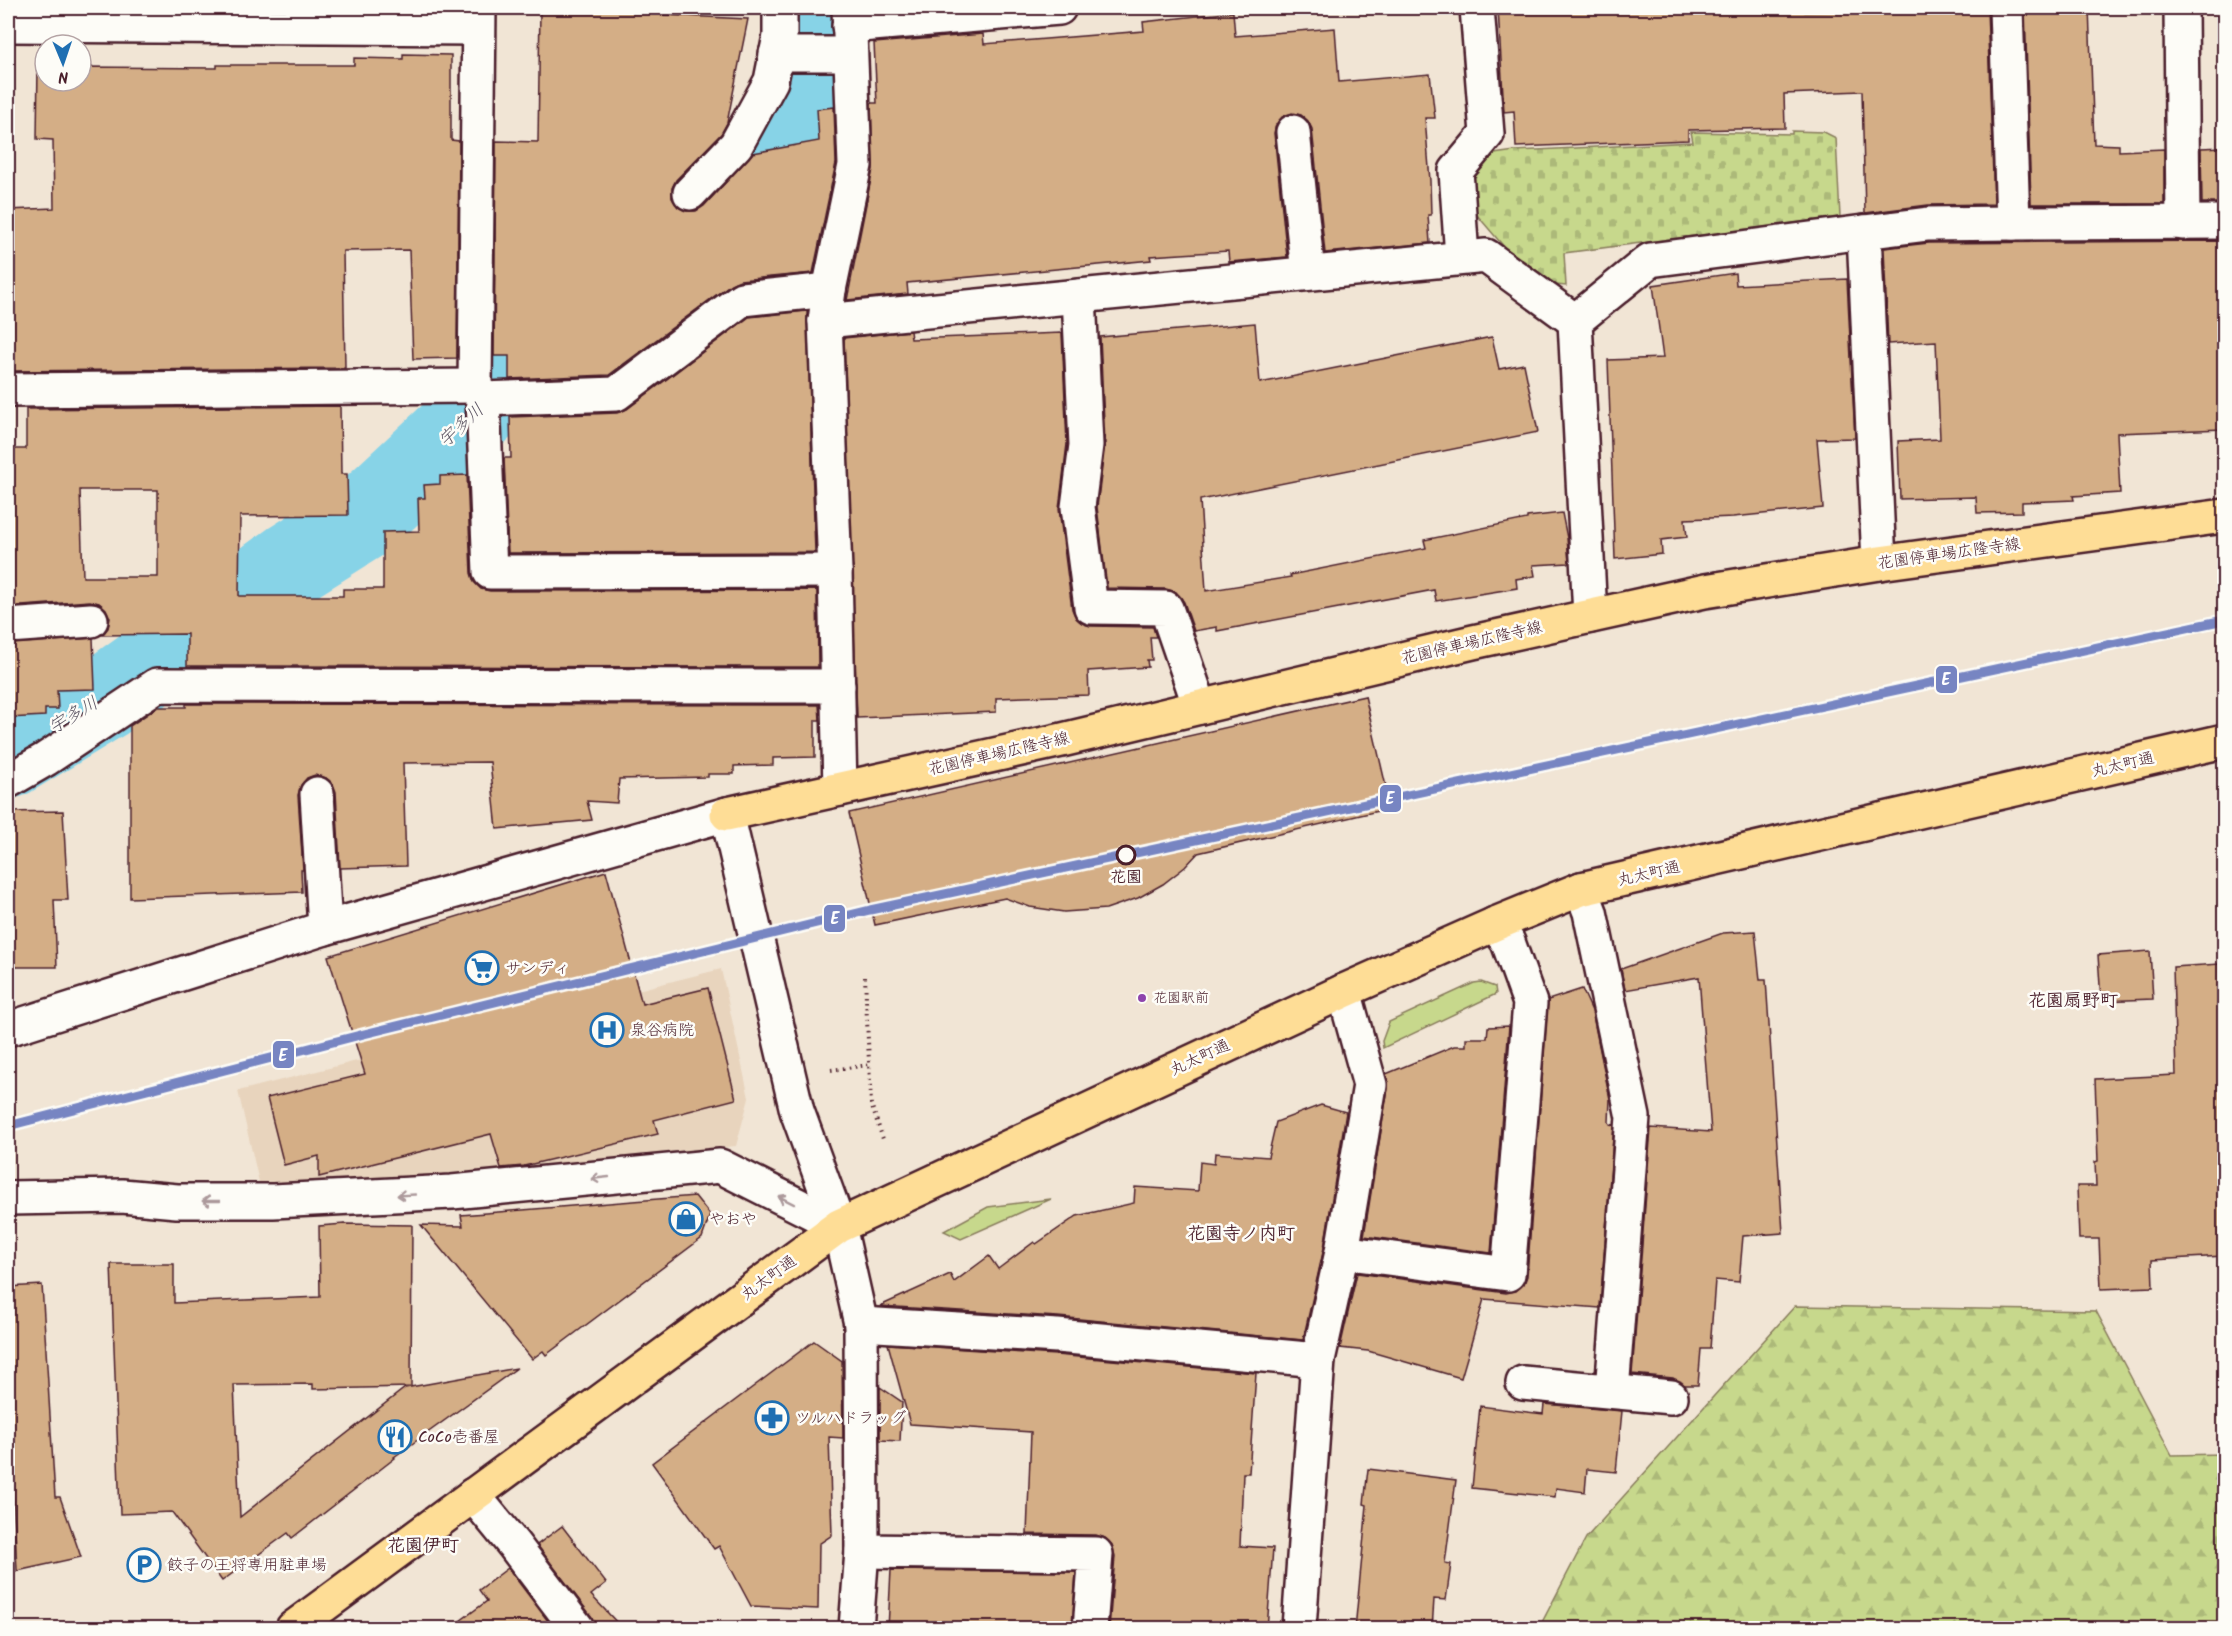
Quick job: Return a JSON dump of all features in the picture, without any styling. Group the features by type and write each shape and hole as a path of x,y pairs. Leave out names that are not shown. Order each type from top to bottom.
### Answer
{"main road":[{"name":"花園停車場広隆寺線","path":"728,814 1200,707 1473,642 1706,591 1879,563 2224,516"},
{"name":"丸太町通","path":"293,1629 839,1226 1344,991 1495,924 1581,889 2224,741"}],"street":[{"path":"690,193 736,145 771,81 783,54 780,36 780,8"},
{"path":"783,54 843,35 1059,8"},
{"path":"1462,257 1456,171 1487,134 1477,8"},
{"path":"2006,8 2013,223"},
{"path":"2181,8 2183,222"},
{"path":"8,25 479,18 479,393 484,432 490,572 835,571"},
{"path":"840,789 827,306 855,165 843,35"},
{"path":"1293,132 1308,273"},
{"path":"1575,321 1650,260 1928,224 2224,222"},
{"path":"1864,232 1879,563"},
{"path":"8,390 479,393 526,397 616,394 742,299 827,306 1079,296 1462,257 1486,256 1575,321"},
{"path":"1079,296 1086,445 1078,507 1091,607 1166,608 1200,707"},
{"path":"1575,321 1590,616"},
{"path":"8,626 91,620"},
{"path":"8,781 46,759 157,685 838,686"},
{"path":"317,794 325,928"},
{"path":"8,1029 325,928 728,814 797,1111 839,1226 861,1324 862,1551 856,1629"},
{"path":"1581,889 1590,912 1633,1117 1612,1391"},
{"path":"1342,1252 1508,1274 1530,1003 1508,942 1495,924"},
{"path":"1299,1629 1318,1360 1342,1252 1370,1085 1344,991"},
{"path":"8,1198 122,1196 177,1201 273,1201 452,1192 720,1166 839,1226"},
{"path":"861,1324 1057,1336 1318,1360"},
{"path":"1522,1383 1671,1396"},
{"path":"473,1495 577,1629"},
{"path":"862,1551 1096,1554 1090,1629"}],"path":[{"path":"866,977 871,1104 884,1142"},
{"path":"824,1071 868,1065"}],"shaded area":[{"name":"泉谷病院","path":"721,969 749,1098 736,1146 411,1177 329,1182 259,1182 238,1091"}],"green space":[{"path":"1792,131 1824,132 1836,138 1840,217 1564,253 1566,286 1535,283 1471,208 1471,172 1487,155 1515,151 1693,142 1691,132 1792,134"},
{"path":"1481,982 1495,987 1496,994 1383,1048 1382,1041 1389,1022 1474,983"},
{"path":"1051,1199 961,1239 944,1231 988,1207"},
{"path":"1795,1306 2096,1311 2172,1455 2224,1454 2224,1628 1539,1628 1586,1538"}],"building":[{"path":"540,8 666,8 664,15 748,19 727,123 721,134 676,180 672,188 672,198 678,207 686,211 696,211 704,206 753,153 819,141 817,109 834,107 836,163 813,273 740,280 731,284 609,375 509,379 509,356 494,356 496,141 538,142"},
{"path":"1498,8 1805,8 1805,12 1987,8 1994,204 1928,205 1865,213 1862,91 1784,94 1785,128 1688,130 1688,140 1516,147 1514,111 1504,112"},
{"path":"2025,8 2089,8 2094,144 2119,145 2119,151 2164,149 2164,204 2031,204"},
{"path":"1233,12 1235,36 1335,28 1339,82 1430,74 1435,118 1425,118 1430,181 1431,215 1428,215 1430,243 1325,253 1312,129 1301,115 1292,113 1282,117 1274,133 1287,257 1229,262 1228,251 1150,256 1151,260 907,283 908,294 847,300 873,169 871,103 877,103 874,43 983,34 984,44 1144,31 1143,22"},
{"path":"403,54 451,55 451,140 459,141 457,358 413,359 409,250 343,251 345,368 8,371 8,210 54,208 53,140 37,139 38,93 93,93 93,67 217,68 217,65 354,65 354,58 403,59"},
{"path":"2224,147 2224,203 2202,203 2201,148"},
{"path":"2224,241 2224,429 2117,433 2120,493 2073,496 2074,500 2022,502 2022,512 1977,513 1976,497 1900,499 1898,441 1940,439 1936,341 1888,344 1884,248 1929,243"},
{"path":"1735,273 1736,285 1847,279 1855,438 1817,439 1823,508 1733,517 1685,519 1687,537 1661,540 1662,554 1615,559 1608,360 1663,358 1653,285"},
{"path":"807,311 815,552 508,553 504,458 511,458 510,417 617,413 627,409 749,317"},
{"path":"1255,323 1260,383 1492,337 1499,369 1524,364 1538,432 1200,500 1206,591 1291,577 1290,575 1426,548 1424,540 1527,519 1527,517 1562,513 1569,563 1533,565 1535,576 1516,579 1517,588 1436,601 1434,590 1217,631 1217,627 1194,631 1184,602 1176,592 1166,589 1107,588 1097,507 1105,444 1100,337"},
{"path":"910,331 911,339 1062,333 1067,444 1059,509 1072,609 1076,618 1090,626 1153,627 1156,637 1150,637 1152,660 1147,660 1148,667 1088,671 1089,695 996,698 996,712 857,718 844,338"},
{"path":"340,406 341,474 347,474 348,515 240,516 239,596 343,596 343,589 383,589 383,532 419,531 418,498 425,498 424,485 440,484 440,476 467,475 471,573 474,582 481,589 490,591 817,590 818,667 187,666 187,634 102,635 108,628 110,618 106,609 99,603 90,601 8,607 8,449 26,449 26,409","holes":["80,490 158,490 158,577 83,577"]},
{"path":"93,638 95,689 57,690 58,709 45,709 45,716 8,718 8,644"},
{"path":"1365,696 1391,808 1198,853 1185,867 1163,884 1138,898 1106,909 1064,912 1030,907 1005,898 875,925 849,813"},
{"path":"186,704 819,705 820,720 815,720 815,757 773,758 773,765 734,766 734,774 708,774 708,777 619,779 617,803 587,801 592,820 497,829 490,762 403,763 406,866 340,868 336,792 333,784 326,778 315,775 307,778 301,785 298,795 303,870 301,870 302,892 130,898 130,726 158,707 186,707"},
{"path":"63,811 68,900 54,900 57,967 8,967 8,812"},
{"name":"泉谷病院","path":"606,871 642,1004 708,988 736,1099 654,1120 658,1134 524,1166 501,1168 491,1134 319,1177 319,1156 284,1165 267,1098 365,1074 328,956"},
{"path":"1755,931 1760,980 1766,980 1783,1233 1743,1236 1739,1282 1715,1280 1710,1349 1701,1349 1698,1385 1684,1385 1673,1378 1632,1374 1651,1128 1711,1132 1699,977 1625,990 1621,969 1723,933"},
{"path":"2150,951 2153,999 2101,1001 2098,955"},
{"path":"2220,964 2224,1027 2224,1256 2152,1260 2153,1287 2101,1289 2099,1239 2079,1239 2077,1186 2096,1186 2095,1162 2098,1161 2095,1079 2176,1075 2173,967"},
{"path":"1582,989 1592,1011 1610,1099 1609,1122 1614,1125 1600,1308 1484,1299 1461,1378 1368,1351 1340,1348 1357,1273 1506,1293 1516,1291 1524,1284 1527,1276 1548,1000"},
{"path":"1509,1026 1491,1253 1364,1236 1388,1088 1386,1074 1454,1046 1466,1046 1466,1038 1487,1038 1488,1027"},
{"path":"1321,1105 1346,1112 1324,1248 1303,1340 1058,1317 880,1306 950,1274 954,1282 989,1256 998,1269 1034,1242 1036,1244 1077,1216 1134,1203 1135,1187 1198,1191 1200,1162 1214,1164 1215,1153 1268,1157 1276,1122"},
{"path":"695,1196 710,1215 702,1238 546,1355 543,1351 532,1359 421,1225 463,1226 461,1215"},
{"path":"412,1225 411,1387 517,1368 394,1457 292,1538 288,1533 222,1581 172,1512 120,1514 111,1264 174,1264 174,1303 320,1297 319,1226","holes":["313,1384 313,1389 411,1387 405,1388 240,1517 234,1385"]},
{"path":"42,1285 55,1497 60,1497 81,1557 17,1571 12,1470 8,1470 8,1287"},
{"path":"814,1341 842,1361 843,1438 829,1437 832,1535 819,1544 818,1609 751,1606 719,1546 714,1549 652,1463"},
{"path":"888,1344 1056,1355 1256,1373 1249,1473 1243,1473 1240,1546 1273,1548 1267,1629 1109,1629 1115,1556 1112,1545 1105,1538 1096,1535 1027,1534 1031,1432 910,1424"},
{"path":"880,1387 902,1402 900,1441 880,1440"},
{"path":"1544,1404 1622,1411 1616,1472 1587,1469 1585,1492 1556,1488 1555,1497 1472,1488 1480,1406 1543,1414"},
{"path":"1368,1469 1456,1480 1445,1563 1451,1564 1446,1600 1434,1599 1432,1629 1355,1629 1367,1505 1364,1504"},
{"path":"562,1526 606,1583 591,1595 623,1629 595,1629 592,1617 537,1545"},
{"path":"508,1568 554,1629 449,1629 487,1601 479,1590"},
{"path":"891,1570 1076,1572 1072,1629 888,1629"}],"waterway":[{"name":"宇多川","path":"8,757 103,699 292,563 362,519 512,379 590,320 769,151 800,84 811,22 811,8"}],"transit line":[{"name":"E","path":"8,1126 364,1034 870,910 2224,620"}],"place":[{"name":"花園","path":"1126,855"},
{"name":"サンディ","path":"482,968"},
{"name":"花園駅前","path":"1142,998"},
{"name":"泉谷病院","path":"607,1030"},
{"name":"やおや","path":"686,1219"},
{"name":"ツルハドラッグ","path":"772,1418"},
{"name":"CoCo壱番屋","path":"395,1437"},
{"name":"餃子の王将専用駐車場","path":"144,1565"}],"district":[{"name":"花園扇野町","path":"2073,1001"},
{"name":"花園寺ノ内町","path":"1241,1234"},
{"name":"花園伊町","path":"423,1546"}]}
